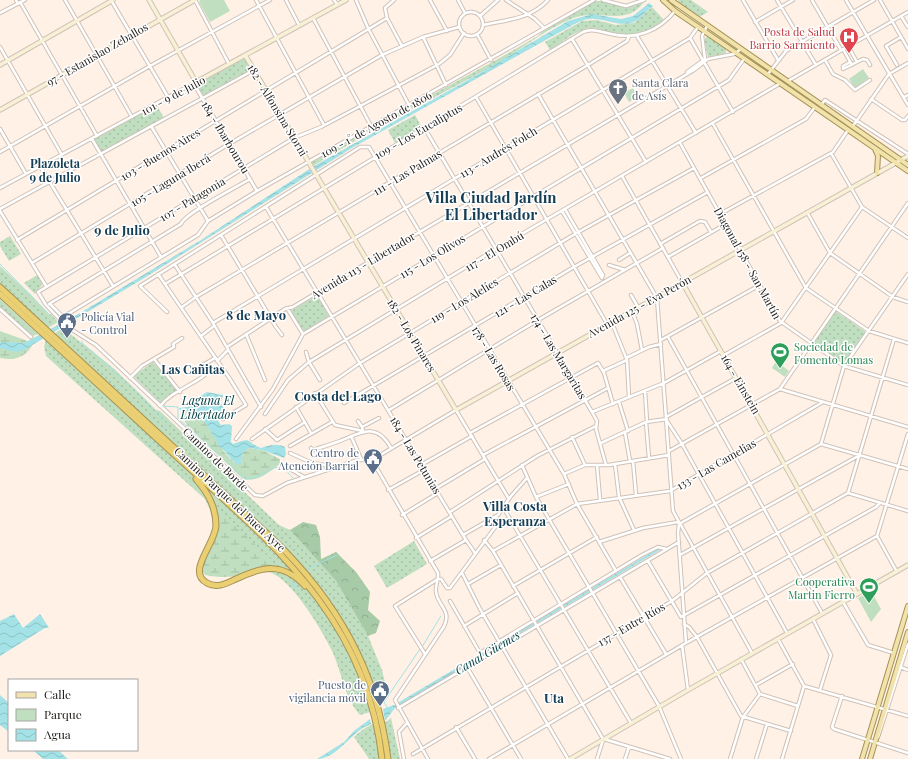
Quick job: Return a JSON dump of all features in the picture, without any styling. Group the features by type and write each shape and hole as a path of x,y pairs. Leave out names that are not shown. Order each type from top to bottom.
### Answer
{"highway":[{"name":"Camino Parque del Buen Ayre","path":"0,287 43,331"},
{"name":"Camino Parque del Buen Ayre","path":"0,294 184,456 300,566 331,604 342,623 366,673 388,759"},
{"name":"Camino Parque del Buen Ayre","path":"50,337 289,562 309,585 332,617 355,661 375,711"},
{"path":"185,465 207,493 215,516 214,538 200,564 199,572 202,579 211,585 219,586 260,569 270,568 282,570 299,579 332,617"},
{"name":"Camino Parque del Buen Ayre","path":"378,722 382,759"}],"main road":[{"path":"663,0 675,11 849,129 908,171"},
{"path":"671,0 908,165"},
{"path":"875,148 878,156 877,173"},
{"path":"862,759 908,606"},
{"path":"870,759 900,667 908,635"}],"street":[{"path":"16,0 43,41 97,136"},
{"path":"0,13 25,0"},
{"path":"65,0 132,117"},
{"path":"0,65 112,0 168,97"},
{"name":"184 - Ibarbourou","path":"149,0 178,50 202,98 257,191"},
{"path":"195,0 229,64"},
{"name":"97 - Estanislao Zeballos","path":"0,110 160,18 195,0"},
{"path":"256,0 324,125"},
{"path":"0,152 178,50 270,0"},
{"path":"286,0 299,25"},
{"path":"334,0 336,4"},
{"name":"101 - 9 de Julio","path":"0,188 195,83 336,4 346,0"},
{"path":"356,0 368,28 409,105"},
{"path":"394,0 385,8 387,18 402,46"},
{"path":"430,0 447,31"},
{"path":"458,0 465,13"},
{"path":"480,16 498,0"},
{"path":"506,0 529,15 544,28"},
{"path":"483,25 480,16 472,12 465,13 461,18 459,27 464,33 470,36 477,34 483,25 529,15 548,0"},
{"name":"109 - 1° de Agosto de 1806","path":"61,318 198,235 208,221 257,191 308,161 491,60 594,0"},
{"path":"603,0 626,6 644,0"},
{"path":"743,0 778,60"},
{"path":"777,0 816,65"},
{"path":"755,22 793,0"},
{"path":"812,0 827,27 852,65"},
{"path":"846,0 908,105"},
{"path":"768,74 784,52 874,0"},
{"path":"880,0 908,49"},
{"name":"109 - Los Eucaliptus","path":"166,284 324,187 572,39 589,30 637,36 658,27 675,11"},
{"path":"788,82 908,12"},
{"path":"901,16 908,27"},
{"path":"313,18 371,126"},
{"name":"103 - Buenos Aires","path":"17,240 295,73 330,50 387,18"},
{"name":"113 - Andrés Folch","path":"201,336 213,325 257,296 690,38 698,26"},
{"path":"704,62 706,56 702,36 707,26"},
{"name":"105 - Laguna Iberá","path":"32,263 229,144 382,55 423,37 459,27"},
{"name":"107 - Patagonia","path":"39,290 294,138 324,125 436,66 450,55 464,33"},
{"path":"477,34 491,60"},
{"name":"111 - Las Palmas","path":"182,307 196,297 242,271 288,242 588,65 627,41 629,36"},
{"path":"637,36 696,134"},
{"path":"423,37 446,85"},
{"path":"896,65 886,46 901,37"},
{"path":"690,38 733,112"},
{"path":"572,39 646,162"},
{"path":"848,46 857,62"},
{"path":"0,48 62,155"},
{"name":"Avenida 113 - Libertador","path":"180,392 205,375 201,366 216,359 227,348 270,318 318,292 710,58 736,53 741,49"},
{"name":"182 - Alfonsina Storni","path":"245,55 316,174"},
{"name":"115 - Los Olivos","path":"303,334 718,86 732,77 745,58"},
{"path":"850,62 843,68 846,69 864,58 870,65"},
{"path":"825,60 833,74 845,80 855,90 870,80"},
{"path":"853,126 889,74 908,63"},
{"path":"46,286 0,210 49,181 254,70"},
{"name":"117 - El Ombú","path":"265,414 288,380 309,362 546,219 696,134 781,83"},
{"path":"538,94 659,304 673,509 679,523 752,653"},
{"path":"904,97 908,95"},
{"path":"476,97 607,324"},
{"path":"872,99 902,120 905,120 908,116"},
{"path":"822,105 825,100 908,155"},
{"path":"701,178 806,119 815,106"},
{"path":"713,124 806,288 869,331 908,343"},
{"path":"151,126 208,221"},
{"name":"174 - Las Margaritas","path":"424,127 438,153 558,352 597,421 596,426 606,466"},
{"path":"0,129 26,174"},
{"path":"720,214 831,153 849,129"},
{"path":"92,139 161,257"},
{"name":"Diagonal 158 - San Martín","path":"680,142 781,323 844,366 908,385"},
{"name":"178 - Las Rosas","path":"316,174 360,147 369,147 474,326 564,474 578,504 616,571"},
{"path":"831,153 862,207 908,238"},
{"name":"Avenida 125 - Eva Perón","path":"372,460 456,410 607,324 908,155"},
{"path":"40,166 113,286"},
{"name":"119 - Los Alelíes","path":"252,439 315,393 410,332 575,234 694,168"},
{"path":"167,312 140,286 316,174"},
{"name":"182 - Los Pinares","path":"316,174 509,499"},
{"name":"164 - Einstein","path":"622,176 769,434 857,594"},
{"path":"48,304 152,240 181,224 182,220 250,179"},
{"name":"121 - Las Calas","path":"344,403 591,257 708,192"},
{"path":"669,450 780,389 908,203"},
{"name":"184 - Las Petunias","path":"266,207 475,553"},
{"path":"724,355 781,323 862,207"},
{"path":"564,210 575,234 591,257 603,275 602,278 591,257 579,232 564,210"},
{"path":"807,212 830,253 893,297 908,302"},
{"path":"660,244 700,221 705,222 711,232"},
{"path":"668,257 726,224"},
{"path":"221,235 270,318 282,335"},
{"path":"389,410 538,320 663,248"},
{"path":"619,260 630,253"},
{"path":"175,264 227,348 261,407"},
{"path":"609,265 625,270"},
{"path":"158,274 182,307 246,405 223,420"},
{"path":"599,542 634,530 679,523 821,444 844,366 908,274"},
{"path":"603,371 642,350 661,342 760,286"},
{"name":"Camino de Borde","path":"39,290 39,296 61,318 66,326 94,343 256,496 263,496 282,485 361,459 372,460"},
{"path":"631,295 638,307"},
{"path":"236,439 261,407 279,380 303,334 287,308"},
{"path":"0,309 31,337"},
{"path":"632,311 637,324 642,350"},
{"path":"611,322 627,359 629,397"},
{"path":"246,334 266,380"},
{"path":"668,337 822,613"},
{"path":"130,378 138,369 174,347 173,344 182,338"},
{"path":"894,339 848,494 908,511"},
{"path":"592,412 664,383 722,351"},
{"path":"306,352 309,362 320,380"},
{"path":"154,359 180,392 167,399 160,406"},
{"path":"470,433 599,363 603,371 613,404"},
{"path":"601,443 646,422 667,419 737,378"},
{"path":"483,455 608,388"},
{"path":"780,389 908,427"},
{"path":"645,391 649,458"},
{"path":"315,393 332,422 339,426 377,432 384,437 391,448"},
{"path":"619,402 627,432 636,495"},
{"name":"133 - Las Camelias","path":"493,551 548,519 578,504 671,489 823,402"},
{"path":"296,407 311,433"},
{"path":"362,427 379,418"},
{"path":"667,419 787,633"},
{"path":"265,429 277,440 305,422"},
{"path":"290,446 332,422"},
{"path":"358,422 363,431"},
{"path":"450,512 548,449 596,426"},
{"path":"311,448 314,450 363,431"},
{"path":"489,759 666,654 877,536 908,434"},
{"path":"351,436 361,459"},
{"path":"421,465 472,436"},
{"path":"572,437 585,465"},
{"path":"821,444 908,469"},
{"path":"290,453 312,463 325,465 329,469"},
{"path":"680,555 860,455"},
{"path":"564,474 585,465 606,466 669,456"},
{"path":"435,489 485,459"},
{"path":"372,460 438,574 436,594 446,611 446,619 425,654 396,696 395,703 428,759"},
{"path":"615,464 619,497 634,530"},
{"path":"522,465 536,497 548,519 659,706 681,759"},
{"path":"597,465 600,500"},
{"path":"288,468 304,477"},
{"path":"388,490 424,470"},
{"path":"463,535 496,516 527,478"},
{"path":"536,497 569,484"},
{"path":"402,514 438,493"},
{"name":"137 - Entre Ríos","path":"413,754 525,686 672,601 707,573 848,494"},
{"path":"682,616 755,576 880,503"},
{"path":"503,507 631,723"},
{"path":"416,538 452,516"},
{"path":"438,579 441,579 446,588 450,588 499,521 496,516"},
{"path":"679,523 682,616"},
{"path":"877,536 897,572"},
{"path":"513,586 597,537"},
{"path":"430,561 466,540"},
{"path":"484,540 493,551 603,739 670,759"},
{"path":"450,601 480,653 500,644 535,623 564,609 679,542"},
{"path":"398,708 467,667 500,644 535,623 561,604 616,571 658,547 666,549"},
{"path":"648,561 684,620 686,643"},
{"path":"468,584 501,565"},
{"path":"462,573 500,644 569,759 741,659 908,565"},
{"path":"620,577 666,654"},
{"path":"425,654 395,606 438,579"},
{"path":"464,626 518,594"},
{"path":"843,602 868,645 894,653"},
{"path":"812,619 831,655 820,690"},
{"path":"684,624 689,627 697,637 742,716 791,731"},
{"path":"900,635 908,635"},
{"path":"778,638 804,686 782,759"},
{"path":"908,644 900,667 908,670"},
{"path":"682,645 688,690"},
{"path":"741,659 760,694 798,706"},
{"path":"756,685 793,664"},
{"path":"467,667 522,759"},
{"path":"804,686 908,716"},
{"path":"730,759 742,716 760,694"},
{"path":"842,696 832,728 908,753"},
{"path":"404,759 399,734 400,730 407,723"},
{"path":"756,759 767,724"},
{"path":"456,727 475,759"},
{"path":"597,759 603,739"},
{"path":"625,759 629,747"},
{"path":"654,759 656,755"}],"green space":[{"path":"200,0 224,0 230,11 210,22 199,2"},
{"path":"678,0 691,0 708,12 699,17 689,9 681,6"},
{"path":"595,1 602,1 626,8 644,2 636,10 620,16 592,15 571,19 542,34 496,64 381,126 313,166 311,163 367,130 496,60 538,36 545,29"},
{"path":"652,7 664,20 654,27 637,34 618,35 591,28 580,31 550,50 545,42 582,21 596,20 616,25 634,23"},
{"path":"707,36 726,49 726,53 708,57 704,40"},
{"path":"245,57 252,69 203,96 196,84"},
{"path":"863,69 869,78 855,88 849,79"},
{"path":"773,74 882,148 891,156 781,81"},
{"path":"633,88 638,97 629,102 624,93"},
{"path":"156,104 164,118 100,153 92,139"},
{"path":"415,115 422,128 395,143 388,130"},
{"path":"10,236 21,254 9,261 0,246 0,242"},
{"path":"0,266 32,296 49,315 51,314 58,322 48,328 0,284"},
{"path":"37,275 43,284 35,294 24,283"},
{"path":"317,295 329,316 303,332 291,311"},
{"path":"0,299 38,334 33,336 0,307"},
{"path":"834,310 866,332 844,365 811,342"},
{"path":"63,328 113,368 279,525 290,530 336,581 368,636 382,670 388,695 377,710 360,715 355,708 350,700 332,651 305,606 287,584 278,576 269,572 269,568 214,510 211,518 211,512 205,499 46,356 44,347 46,339"},
{"path":"0,331 25,340 32,346 26,353 18,358 0,358"},
{"name":"Sociedad de Fomento Lomas","path":"776,361 789,371 785,377 772,368"},
{"path":"153,362 179,391 161,403 133,376"},
{"path":"182,412 205,422 225,453 235,463 241,463 243,452 249,448 262,450 280,459 280,464 258,478 248,480 243,479 187,425 181,414"},
{"path":"214,509 219,511 270,558 269,568 253,573 230,577 205,575 199,567 214,539"},
{"path":"303,522 316,525 320,537 321,559 336,552 356,572 370,592 368,610 380,621 376,633 368,636 336,581 290,530"},
{"path":"414,541 427,564 387,588 374,566"},
{"name":"Cooperativa Martin Fierro","path":"871,591 881,609 871,622 858,598"},
{"path":"391,718 400,759 369,759 354,737 369,726 377,722 386,722"}],"water":[{"path":"649,3 653,6 636,21 631,23 621,24 589,19 571,26 352,148 146,277 24,350 16,352 0,348 0,342 24,343 80,313 201,240 314,166 475,76 568,21 592,14 621,19 633,16"},
{"name":"Laguna El Libertador","path":"207,392 223,395 221,402 224,409 217,419 221,425 229,424 232,426 231,442 233,444 247,440 261,448 279,445 285,447 286,454 284,458 262,450 249,448 243,452 241,463 238,465 235,463 218,446 218,443 205,422 180,410 179,408 194,406 196,399"},
{"name":"Canal Güemes","path":"659,548 660,550 395,708 385,721 383,709 394,705"},
{"path":"14,614 23,628 40,614 49,628 45,628 0,656 0,621"},
{"path":"0,695 8,702 8,731 0,725"},
{"path":"370,719 371,724 364,727 338,750 325,758 317,759 344,742 354,731"},
{"path":"34,751 59,751 68,759 43,759"}],"waterway":[{"path":"0,264 50,315"},
{"path":"82,341 82,343 127,382 168,425 161,432"},
{"path":"164,406 178,407 178,418 244,478 250,479 279,467 283,468 293,478"},
{"path":"148,446 154,441"},
{"path":"308,569 337,555"},
{"path":"294,589 295,580"},
{"path":"422,647 441,616"},
{"path":"388,709 384,702 420,649"}],"place":[{"name":"Posta de Salud Barrio Sarmiento","path":"849,54"},
{"name":"Santa Clara de Asís","path":"618,105"},
{"name":"Policía Vial - Control","path":"67,339"},
{"name":"Sociedad de Fomento Lomas","path":"780,369"},
{"name":"Centro de Atención Barrial","path":"373,475"},
{"name":"Cooperativa Martin Fierro","path":"869,604"},
{"name":"Puesto de vigilancia móvil","path":"380,707"}],"district":[{"name":"Plazoleta 9 de Julio","path":"55,170"},
{"name":"Villa Ciudad Jardín El Libertador","path":"491,206"},
{"name":"9 de Julio","path":"122,229"},
{"name":"8 de Mayo","path":"256,314"},
{"name":"Las Cañitas","path":"193,369"},
{"name":"Costa del Lago","path":"338,395"},
{"name":"Villa Costa Esperanza","path":"515,512"},
{"name":"Uta","path":"554,697"}]}
